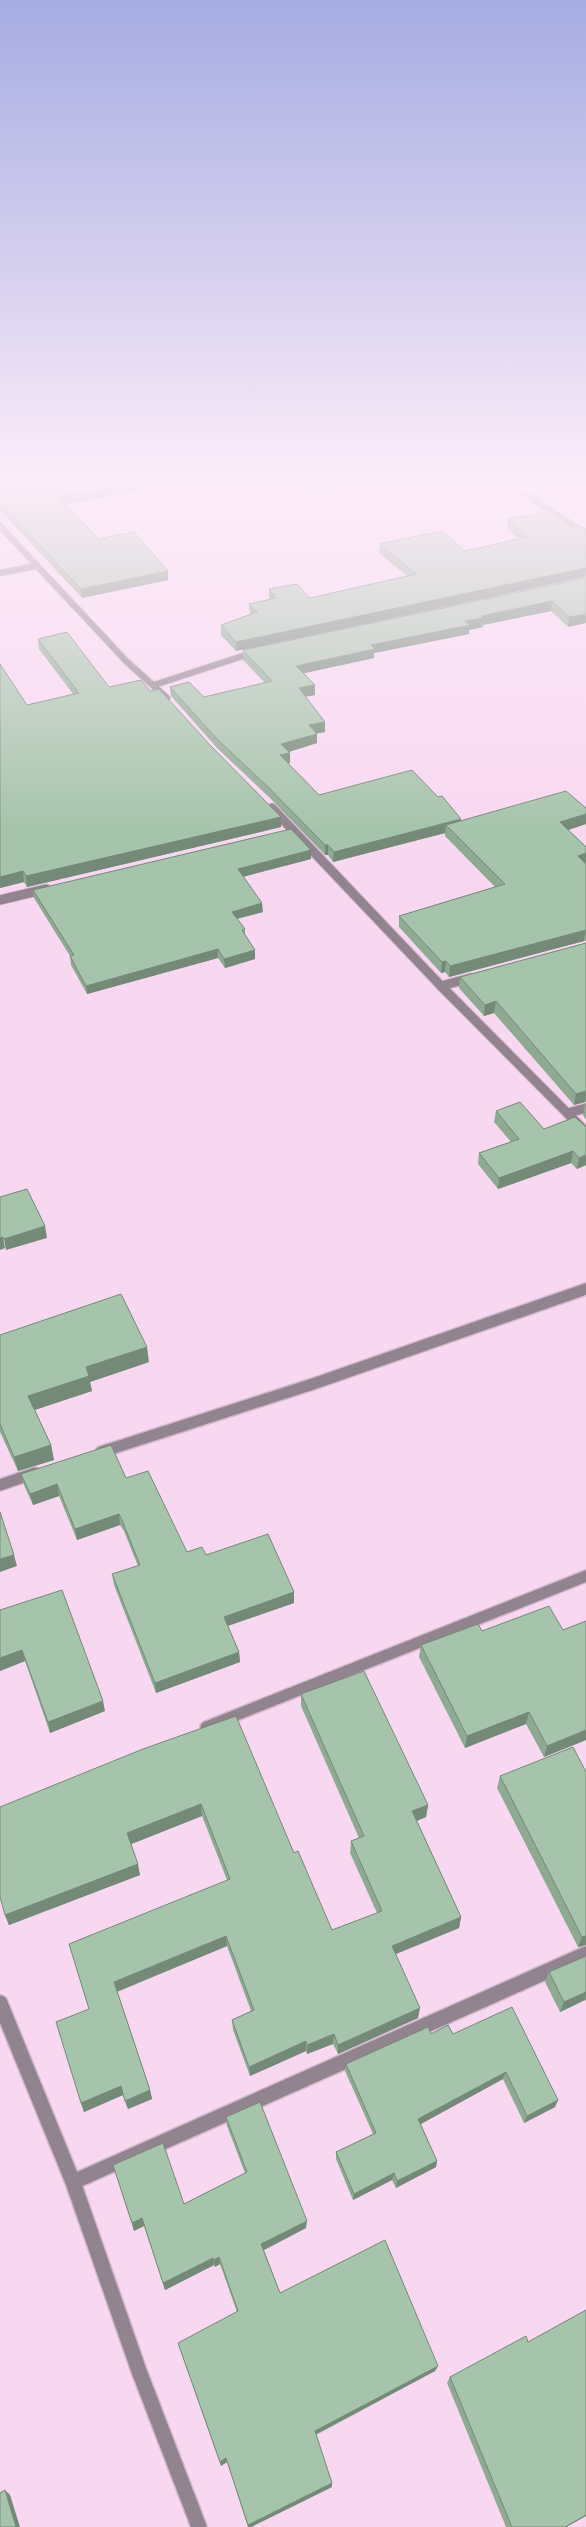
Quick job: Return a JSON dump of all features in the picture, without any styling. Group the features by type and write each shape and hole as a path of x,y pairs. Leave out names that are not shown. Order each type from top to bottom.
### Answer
{"street":[{"path":"64,596 126,661 154,684 174,707"},
{"path":"154,684 241,655 260,651"},
{"path":"262,799 441,986 586,1132"},
{"path":"283,833 293,831"},
{"path":"0,900 53,887"},
{"path":"441,986 477,976"},
{"path":"568,1113 586,1108"},
{"path":"85,1457 313,1384 586,1289"},
{"path":"0,1485 48,1470"},
{"path":"192,1733 586,1576"},
{"path":"73,2182 586,1954"},
{"path":"0,2003 73,2182 139,2371 199,2527"}],"building":[{"path":"274,596 308,596 310,598 319,596 454,596 236,642 221,625 257,612 249,604 276,598"},
{"path":"501,596 586,596 586,614 569,617 552,601 465,621 470,625 371,645 375,649 296,666 315,685 299,688 325,722 309,725 317,734 281,744 290,753 280,755 319,795 412,770 438,797 442,796 461,819 334,852 217,739 170,687 189,682 204,697 272,681 243,650"},
{"path":"67,632 109,687 141,680 150,691 159,689 210,745 281,817 26,876 23,871 0,877 0,664 27,705 79,693 38,639"},
{"path":"566,791 586,808 586,814 560,822 586,847 586,853 578,856 586,864 586,930 450,966 446,961 442,962 399,916 505,884 446,825"},
{"path":"291,829 311,850 238,869 262,903 232,912 245,929 242,930 255,950 224,959 218,949 86,986 70,956 74,955 33,890"},
{"path":"586,943 586,1091 576,1094 496,1001 485,1005 460,977"},
{"path":"520,1102 544,1129 575,1117 586,1127 586,1155 579,1158 573,1151 499,1178 479,1153 519,1139 496,1111"},
{"path":"27,1189 45,1226 4,1239 3,1237 0,1238 0,1197"},
{"path":"121,1294 147,1347 86,1367 89,1376 28,1396 51,1445 14,1457 0,1424 0,1335"},
{"path":"111,1445 126,1478 148,1471 187,1552 202,1547 206,1555 268,1534 294,1592 224,1617 239,1652 155,1683 112,1574 140,1565 119,1514 75,1529 57,1484 30,1494 21,1474"},
{"path":"0,1512 14,1555 0,1559"},
{"path":"62,1590 103,1701 48,1722 22,1650 0,1658 0,1610"},
{"path":"549,1606 563,1630 586,1621 586,1730 547,1746 529,1712 467,1736 421,1645 478,1624 482,1631"},
{"path":"364,1671 428,1805 412,1811 461,1917 392,1946 420,2008 338,2045 334,2034 307,2045 306,2041 249,2067 232,2020 254,2010 226,1936 114,1982 150,2090 125,2101 121,2086 81,2103 56,2022 89,2009 69,1944 230,1879 201,1804 127,1833 138,1864 5,1915 0,1897 0,1807 143,1749 236,1716 294,1853 298,1851 332,1930 382,1911 351,1841 364,1836 301,1694"},
{"path":"573,1747 586,1772 586,1936 582,1937 500,1776"},
{"path":"586,1956 586,1992 564,2002 549,1972"},
{"path":"512,2007 558,2100 527,2116 506,2072 418,2119 437,2161 397,2181 394,2173 354,2194 336,2152 376,2133 346,2064 428,2027 431,2034 448,2025 453,2034"},
{"path":"260,2102 307,2221 261,2244 280,2293 385,2240 438,2366 315,2431 332,2483 248,2525 226,2458 220,2462 178,2343 238,2311 219,2257 214,2260 213,2258 163,2283 142,2218 132,2223 113,2165 163,2143 184,2204 247,2172 226,2117"},
{"path":"586,2310 586,2515 565,2527 512,2527 450,2377 526,2336 528,2342"},
{"path":"5,2490 16,2527 0,2527 0,2493"}]}
